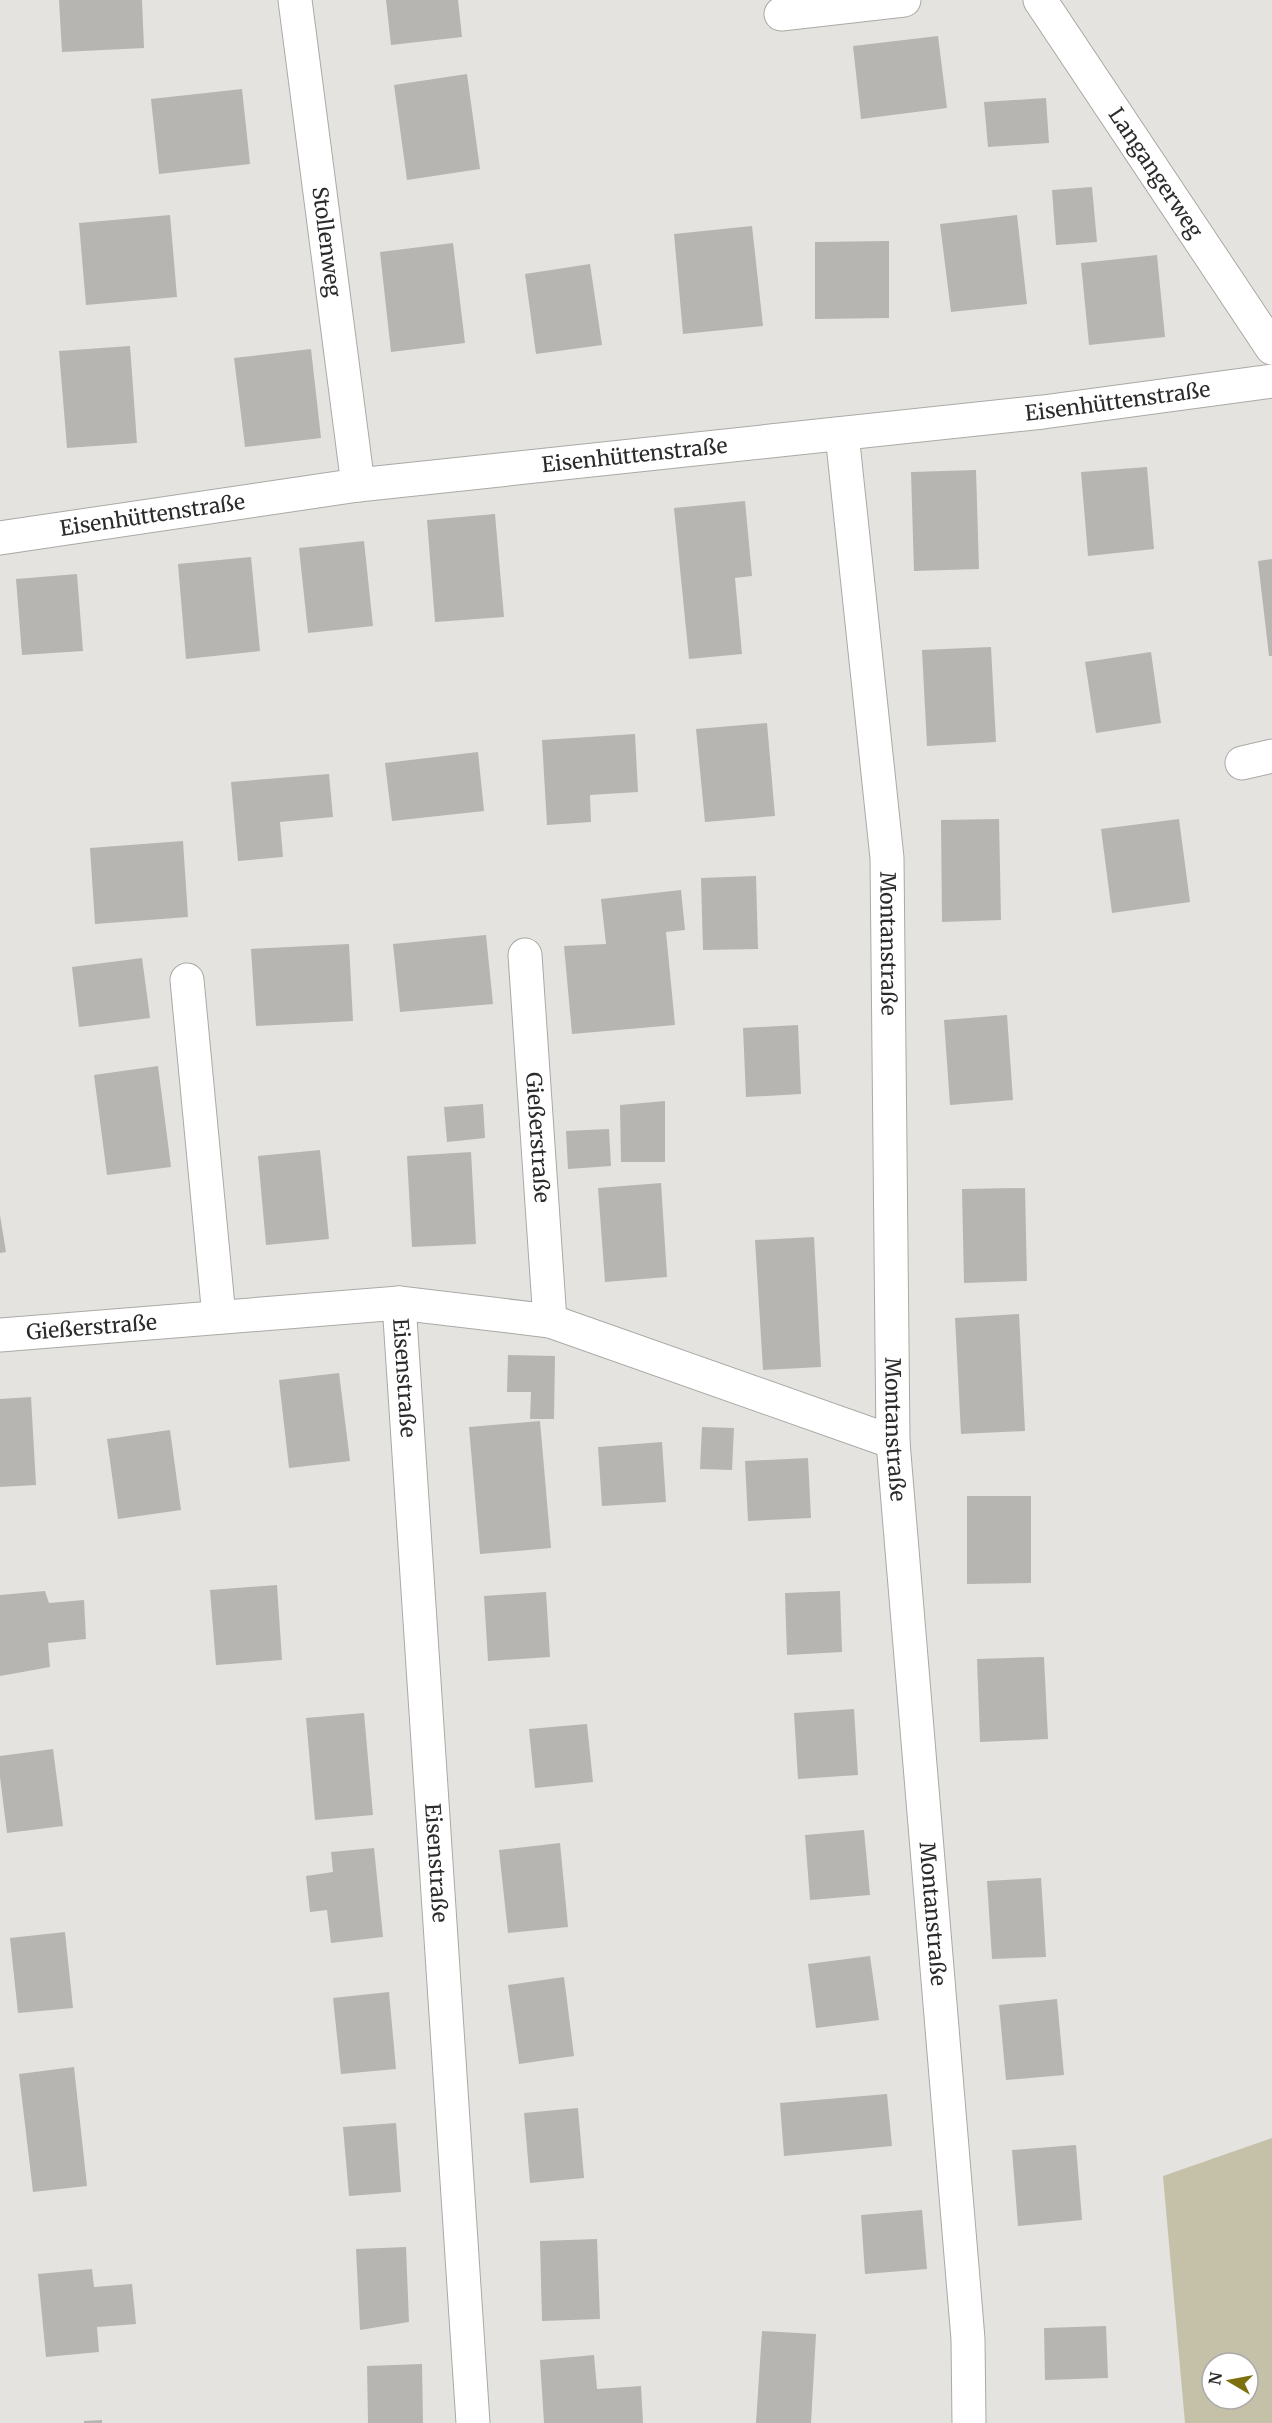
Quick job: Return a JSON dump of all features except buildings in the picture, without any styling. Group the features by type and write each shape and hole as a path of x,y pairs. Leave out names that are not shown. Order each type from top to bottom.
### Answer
{"street":[{"name":"Stollenweg","path":"296,0 357,485"},
{"path":"781,14 904,0"},
{"name":"Langangerweg","path":"1041,0 1272,348"},
{"name":"Eisenhüttenstraße","path":"0,538 357,485 1043,412 1272,381"},
{"name":"Montanstraße","path":"842,434 887,858 893,1442 968,2339 969,2423"},
{"name":"Gießerstraße","path":"525,955 550,1321"},
{"path":"187,980 219,1317"},
{"name":"Gießerstraße","path":"0,1335 399,1303 550,1321 893,1442"},
{"name":"Eisenstraße","path":"399,1303 473,2423"}],"shaded area":[{"path":"1272,2138 1272,2423 1185,2423 1163,2176"}]}
